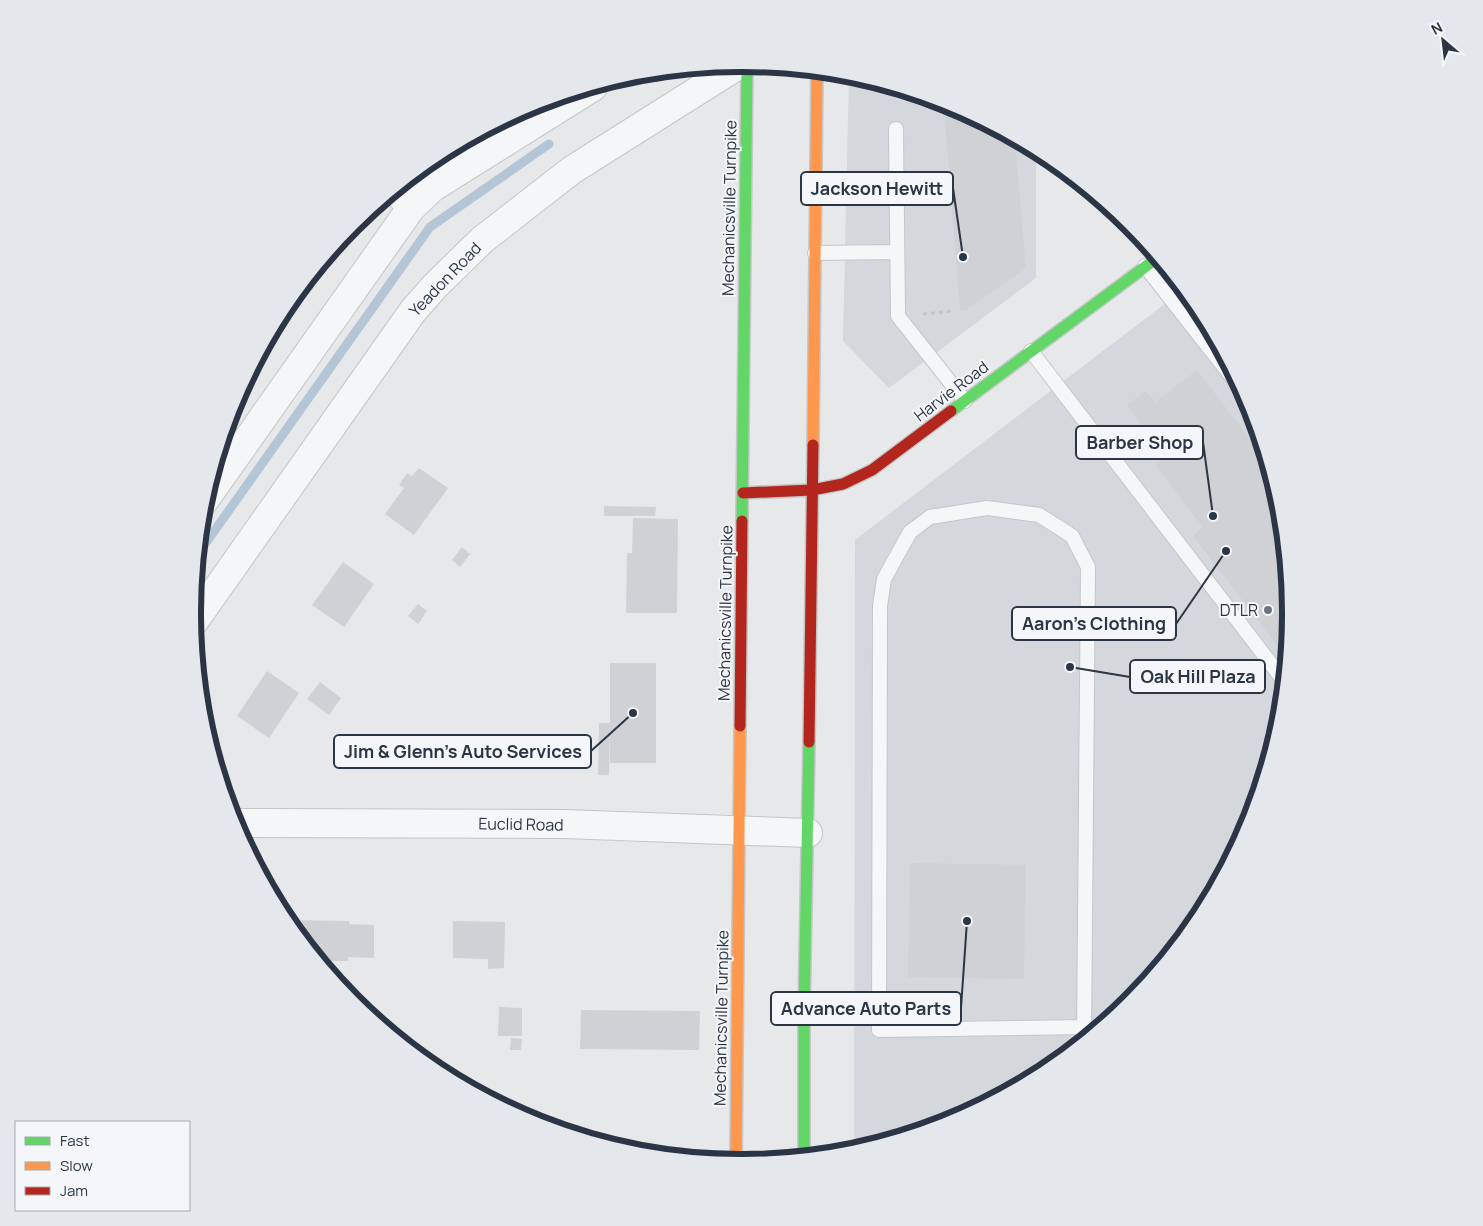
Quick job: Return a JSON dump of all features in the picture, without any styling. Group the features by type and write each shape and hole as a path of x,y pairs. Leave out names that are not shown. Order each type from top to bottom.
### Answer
{"main road":[{"name":"Mechanicsville Turnpike","path":"736,1154 747,72"},
{"path":"804,1150 804,1013 808,833 817,78"},
{"name":"Harvie Road","path":"743,493 812,490 844,484 872,470 1152,262"}],"street":[{"name":"Yeadon Road","path":"201,612 413,311 435,286 482,240 572,170 726,73"},
{"path":"217,481 403,199 432,188 571,100"},
{"name":"Euclid Road","path":"243,823 355,822 575,825 808,833"}],"lane":[{"path":"896,129 898,316 965,401"},
{"path":"815,253 897,252"},
{"path":"1145,266 1219,360"},
{"path":"1031,351 1278,673"},
{"path":"1082,1033 879,1030 880,606 884,579 910,532 930,518 987,508 1039,515 1072,536 1088,567 1084,1031"}],"shaded area":[{"path":"849,83 915,101 948,114 981,128 1036,160 1036,278 889,388 843,341"},
{"path":"1177,294 1210,343 1241,406 1253,439 1264,473 1272,508 1281,578 1282,613 1281,648 1272,718 1264,753 1253,787 1241,820 1210,883 1170,942 1124,995 1098,1019 1071,1042 1012,1081 981,1098 915,1125 854,1141 855,540"}],"building":[{"path":"944,113 981,128 1016,147 1026,268 966,310 960,310"},
{"path":"1197,370 1255,446 1272,508 1277,542 1281,578 1281,650 1193,536 1203,527 1155,465 1166,457 1127,405 1145,391 1155,402"},
{"path":"419,468 448,488 414,535 385,514 404,488 399,485 407,473 412,476"},
{"path":"604,506 656,507 655,516 604,516"},
{"path":"633,518 678,519 677,613 626,613 627,553 632,553"},
{"path":"462,547 470,554 460,567 452,560"},
{"path":"343,562 374,584 344,627 312,605"},
{"path":"418,604 427,611 418,624 408,616"},
{"path":"610,663 656,663 656,763 610,763 610,726 609,775 598,775 599,723 610,723"},
{"path":"267,671 299,693 269,738 237,716"},
{"path":"320,682 341,698 329,715 307,699"},
{"path":"910,863 1026,865 1024,979 908,977"},
{"path":"297,920 349,921 349,924 374,925 374,958 348,957 348,961 328,961"},
{"path":"453,921 505,922 504,968 488,969 488,959 453,958"},
{"path":"499,1007 522,1008 522,1036 498,1036"},
{"path":"581,1010 700,1011 699,1050 580,1049"},
{"path":"511,1038 522,1039 521,1050 510,1050"}],"waterway":[{"path":"206,543 430,227 549,144"}],"traffic: fast":[{"path":"742,521 747,72"},
{"path":"951,411 1152,262"},
{"path":"804,1150 804,1013 809,742"}],"traffic: slow":[{"path":"813,445 817,78"},
{"path":"736,1154 740,726"}],"traffic: jam":[{"path":"743,493 812,490 843,484 872,470 951,411"},
{"path":"809,742 813,445"},
{"path":"740,726 742,521"}],"place":[{"name":"Jackson Hewitt","path":"963,257"},
{"name":"Barber Shop","path":"1213,516"},
{"name":"Aaron’s Clothing","path":"1226,551"},
{"name":"DTLR","path":"1268,610"},
{"name":"Oak Hill Plaza","path":"1070,667"},
{"name":"Jim & Glenn's Auto Services","path":"633,713"},
{"name":"Advance Auto Parts","path":"967,921"}]}
